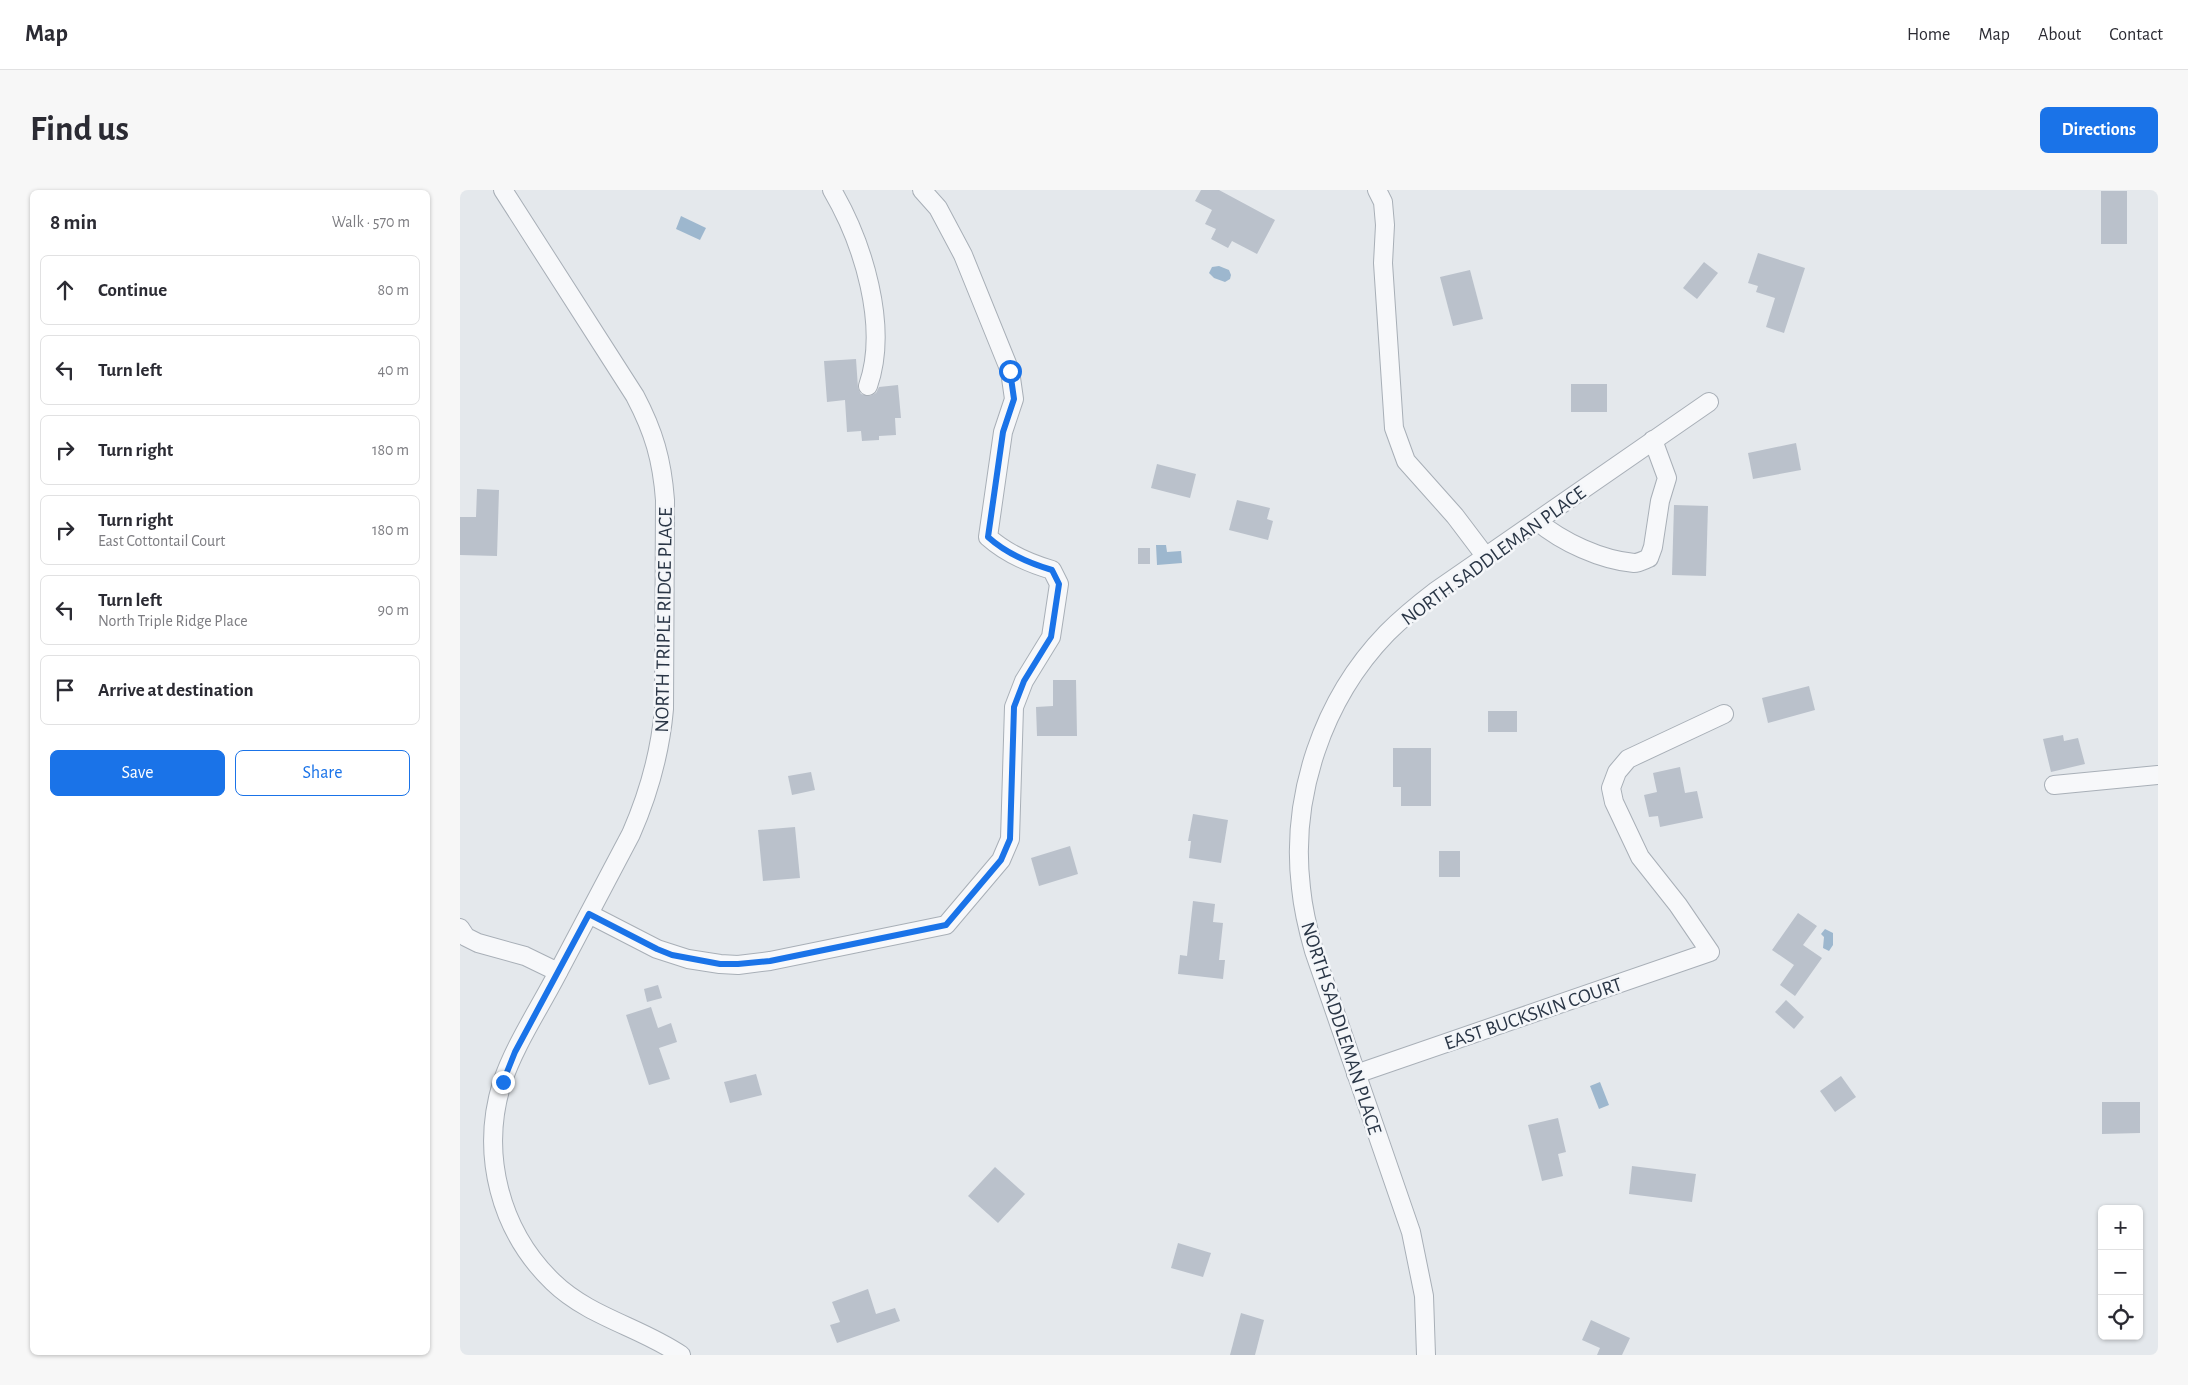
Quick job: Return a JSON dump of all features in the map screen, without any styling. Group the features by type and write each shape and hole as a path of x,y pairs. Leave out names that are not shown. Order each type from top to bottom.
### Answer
{"street":[{"name":"NORTH TRIPLE RIDGE PLACE","path":"503,190 635,396 654,438 663,473 665,500 664,699 661,741 654,773 644,804 631,834 508,1067 498,1098 494,1123 493,1148 496,1174 501,1198 514,1229 522,1244 542,1271 560,1288 594,1312 644,1335 681,1355"},
{"path":"832,190 851,227 862,258 870,290 875,339 873,371 868,386"},
{"path":"589,914 672,955 720,964 770,961 946,925 1001,860 1010,839 1014,707 1024,681 1051,637 1059,584 1052,570 1028,563 1002,549 988,537 1003,432 1014,399 1010,371 963,254 938,208 922,190"},
{"path":"1377,190 1383,202 1385,225 1383,263 1394,428 1406,461 1455,516 1486,557"},
{"name":"NORTH SADDLEMAN PLACE","path":"1426,1355 1424,1296 1412,1240 1314,951 1306,920 1300,887 1300,822 1313,759 1332,713 1347,685 1366,658 1410,611 1709,402"},
{"path":"1537,521 1551,532 1600,556 1636,563 1649,558 1654,547 1660,501 1667,478 1653,440"},
{"name":"EAST BUCKSKIN COURT","path":"1356,1074 1710,952 1678,905 1640,857 1614,802 1612,788 1617,772 1628,759 1724,714"},
{"path":"2054,784 2158,775"},
{"path":"460,928 466,937 478,943 525,956 558,972"}],"water":[{"path":"681,216 706,228 700,240 676,229"},
{"path":"1219,266 1229,270 1231,275 1230,279 1225,282 1214,278 1209,273 1212,267"},
{"path":"1156,545 1166,545 1167,552 1181,551 1182,563 1157,565"},
{"path":"1825,929 1833,933 1833,945 1829,951 1823,948 1824,937 1821,934"},
{"path":"1600,1082 1609,1105 1599,1109 1590,1086"}],"building":[{"path":"1201,190 1219,190 1275,220 1257,254 1232,241 1228,248 1211,239 1216,229 1205,224 1212,210 1195,201"},
{"path":"2101,191 2127,191 2127,244 2101,244"},
{"path":"1758,253 1805,268 1784,333 1766,327 1775,298 1756,292 1758,286 1748,283"},
{"path":"1704,262 1718,273 1697,299 1683,288"},
{"path":"1470,270 1483,319 1453,326 1440,277"},
{"path":"856,359 858,388 861,394 870,396 876,393 879,387 898,385 901,418 895,418 896,435 879,436 879,440 862,441 861,431 847,432 845,400 827,402 824,361"},
{"path":"1571,384 1607,384 1607,412 1571,412"},
{"path":"1796,443 1801,470 1753,479 1748,453"},
{"path":"1157,464 1196,474 1190,498 1151,488"},
{"path":"477,489 499,490 497,556 460,555 460,517 476,517"},
{"path":"1237,500 1270,508 1267,519 1273,521 1268,540 1229,530"},
{"path":"1674,505 1708,506 1706,576 1672,575"},
{"path":"1138,548 1150,548 1150,564 1138,564"},
{"path":"1053,680 1076,680 1077,736 1037,736 1036,707 1053,706"},
{"path":"1809,686 1815,710 1768,723 1762,698"},
{"path":"1488,711 1517,711 1517,732 1488,732"},
{"path":"2063,735 2064,741 2078,738 2085,764 2051,772 2043,739"},
{"path":"1393,748 1431,748 1431,806 1401,806 1401,787 1393,787"},
{"path":"1680,767 1685,793 1697,791 1703,818 1660,827 1658,816 1649,817 1644,795 1657,792 1653,773"},
{"path":"811,772 815,790 792,795 788,776"},
{"path":"1193,814 1228,820 1221,863 1189,858 1191,841 1188,841"},
{"path":"795,827 800,878 763,881 758,830"},
{"path":"1070,846 1078,874 1039,886 1031,858"},
{"path":"1439,851 1460,851 1460,877 1439,877"},
{"path":"1193,901 1215,904 1213,922 1223,923 1219,960 1225,960 1223,979 1178,974 1180,955 1187,956"},
{"path":"1798,913 1817,926 1803,945 1822,958 1795,996 1780,985 1794,965 1772,950"},
{"path":"658,985 662,998 647,1002 644,989"},
{"path":"1786,1000 1804,1017 1794,1029 1775,1012"},
{"path":"651,1007 658,1028 671,1023 677,1042 659,1048 670,1079 649,1085 626,1015"},
{"path":"756,1074 762,1095 730,1103 724,1082"},
{"path":"1841,1076 1856,1097 1835,1112 1820,1091"},
{"path":"2102,1102 2140,1102 2140,1133 2102,1134"},
{"path":"1558,1118 1566,1152 1558,1154 1563,1176 1542,1181 1528,1125"},
{"path":"1632,1166 1696,1174 1692,1202 1629,1194"},
{"path":"995,1167 1025,1194 998,1223 968,1196"},
{"path":"1178,1243 1211,1253 1203,1277 1171,1268"},
{"path":"868,1289 876,1314 895,1308 900,1321 837,1343 830,1325 840,1322 832,1302"},
{"path":"1241,1313 1264,1320 1255,1355 1230,1355"},
{"path":"1591,1320 1630,1338 1622,1355 1597,1355 1600,1348 1582,1340"}],"route":[{"path":"503,1082 515,1052 589,914 672,955 720,964 770,961 946,925 1001,860 1010,839 1014,707 1024,681 1051,637 1059,584 1052,570 1028,563 1002,549 988,537 1003,432 1014,399 1010,371"}]}
